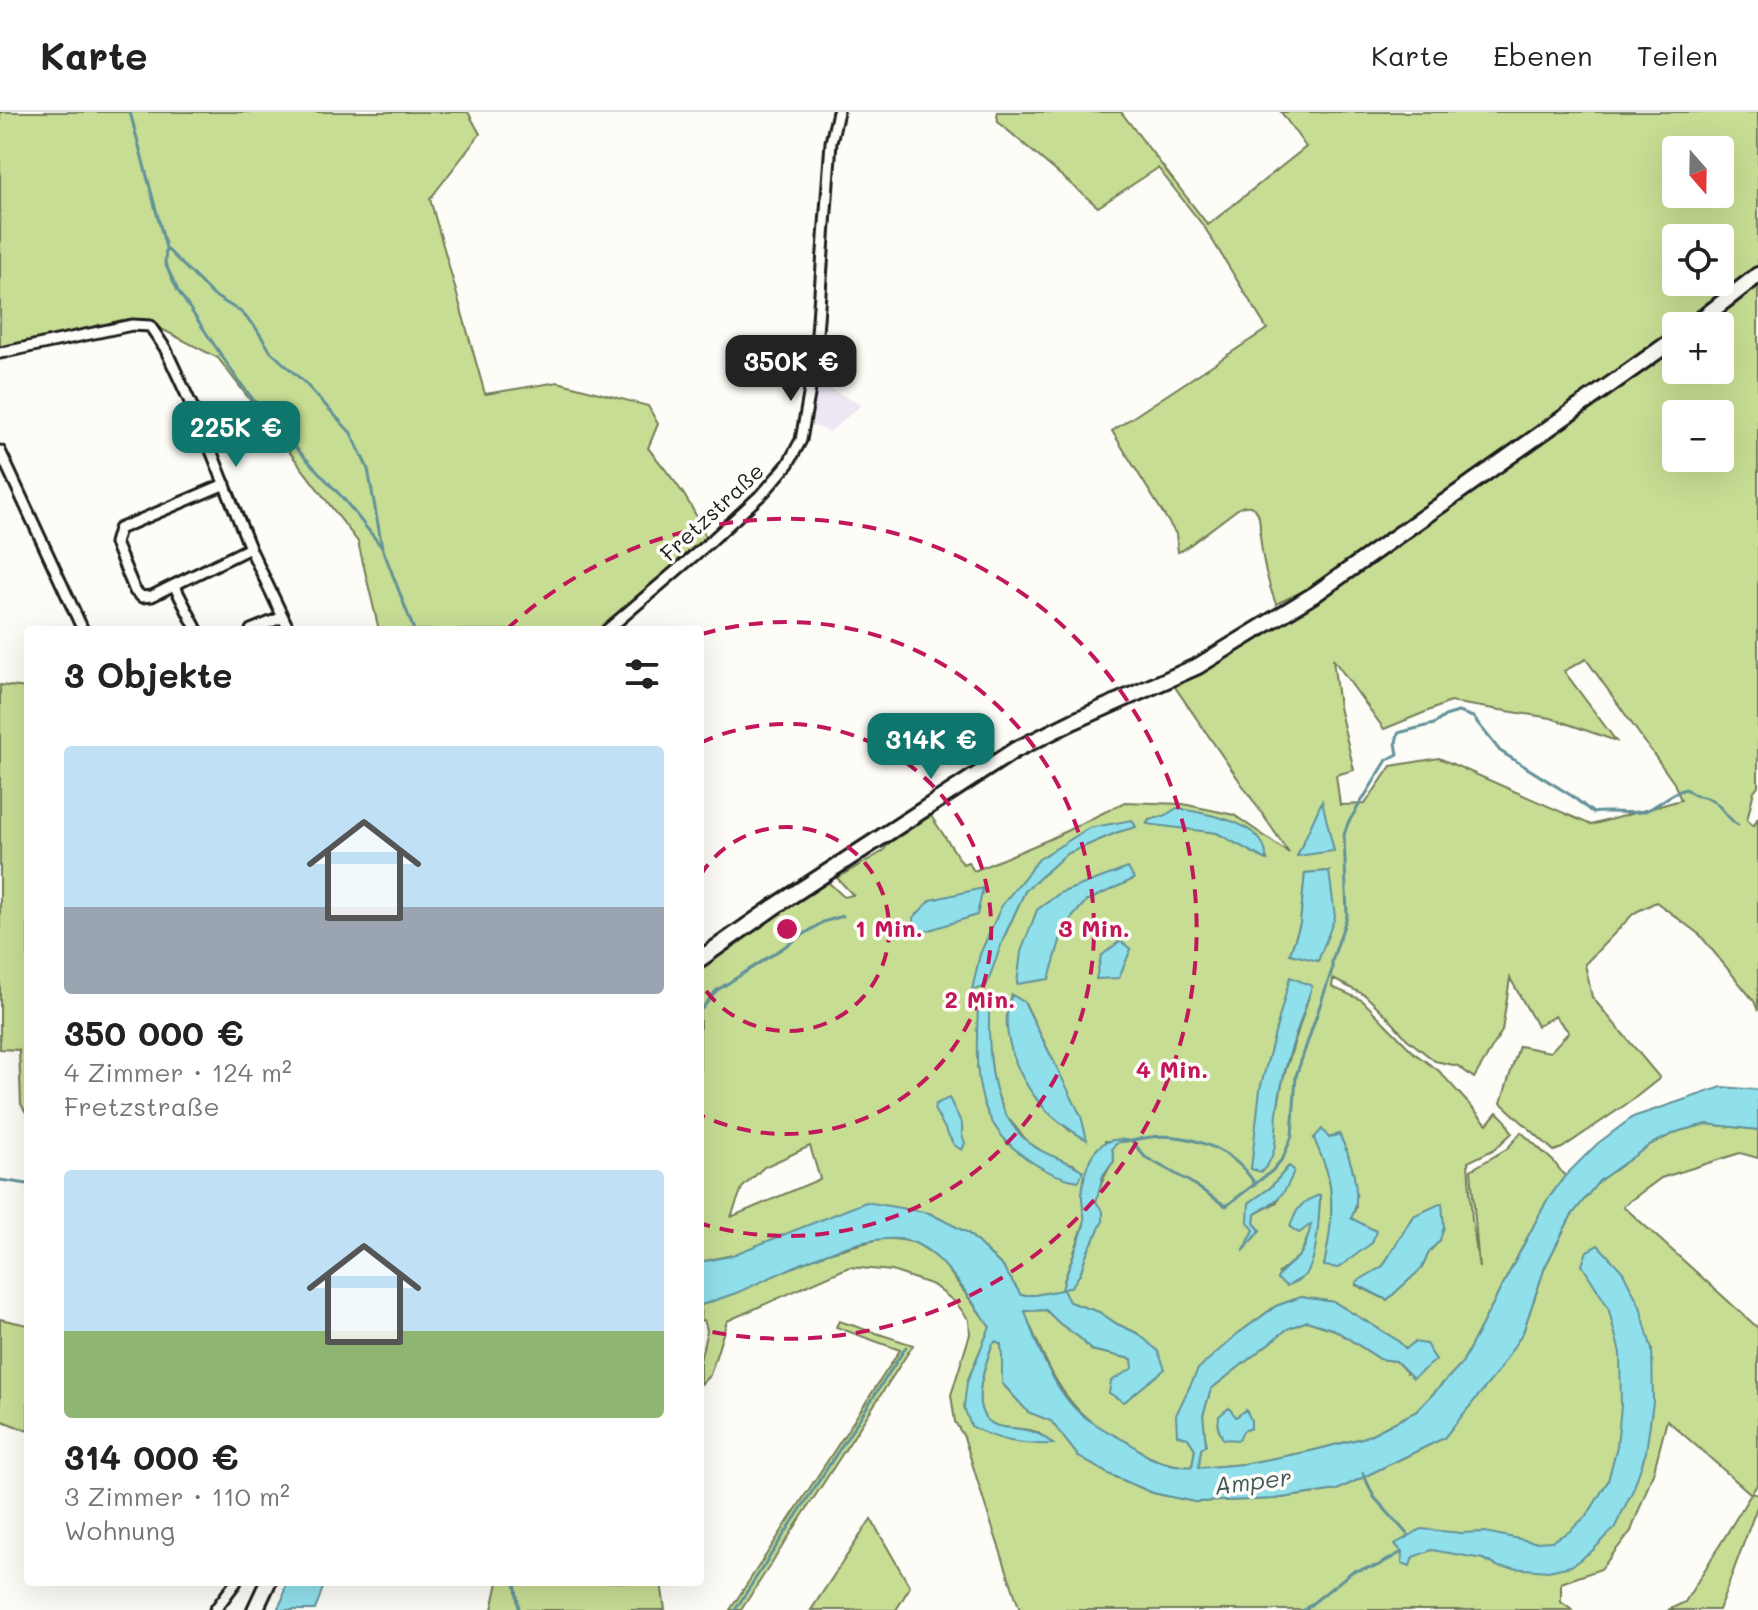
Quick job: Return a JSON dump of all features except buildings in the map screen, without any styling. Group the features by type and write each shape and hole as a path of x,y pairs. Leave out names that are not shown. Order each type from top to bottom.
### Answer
{"main road":[{"path":"1710,312 1758,275"},
{"path":"704,956 1015,750 1198,666 1315,594 1662,348"},
{"path":"255,1610 266,1586"}],"street":[{"name":"Fretzstraße","path":"612,626 765,491 788,464 801,440 815,361 831,142 838,112"},
{"path":"0,353 132,325 150,326 165,348 202,428 250,548 287,626"},
{"path":"0,451 81,626"},
{"path":"225,484 119,529 115,543 135,591 142,597 152,596 250,548"},
{"path":"174,585 195,626"},
{"path":"261,626 283,617"},
{"path":"215,1610 233,1586"}],"shaded area":[{"path":"816,381 861,405 830,432 806,423"}],"green space":[{"path":"0,112 468,112 480,134 430,199 485,394 558,382 648,406 658,424 648,448 688,501 706,538 607,626 378,626 358,542 218,358 142,319 122,320 0,348"},
{"path":"997,112 1121,112 1208,225 1306,147 1281,112 1758,112 1758,786 1747,820 1754,826 1758,817 1758,1011 1754,1001 1700,935 1656,902 1634,913 1585,964 1592,997 1660,1078 1631,1101 1554,1151 1501,1103 1519,1046 1550,1052 1569,1032 1555,1016 1537,1026 1510,978 1502,1031 1474,1078 1458,1066 1435,1061 1407,1039 1365,995 1333,979 1332,987 1362,1000 1414,1053 1439,1071 1487,1124 1497,1112 1506,1121 1512,1133 1495,1149 1468,1162 1479,1268 1471,1170 1508,1148 1521,1132 1565,1176 1546,1202 1462,1363 1417,1411 1366,1437 1244,1464 1198,1468 1201,1449 1206,1445 1203,1415 1211,1389 1287,1329 1307,1321 1335,1330 1380,1359 1396,1361 1407,1373 1436,1360 1431,1353 1406,1349 1397,1340 1334,1302 1301,1297 1276,1306 1236,1335 1188,1438 1195,1449 1192,1467 1170,1464 1144,1454 1086,1418 1054,1376 1024,1311 1046,1310 1091,1350 1132,1359 1134,1368 1111,1382 1110,1393 1124,1402 1146,1383 1139,1334 1099,1312 1069,1302 1062,1290 1021,1295 1003,1267 968,1233 929,1213 704,1261 704,962 826,880 844,897 853,895 837,878 882,852 898,832 929,813 963,864 968,862 974,871 1050,839 1125,802 1183,804 1234,815 1289,853 1175,687 1318,584 1276,604 1264,562 1259,515 1250,506 1239,508 1178,552 1176,534 1112,431 1267,329 1205,228 1158,168 1098,207 998,122","holes":["1333,659 1384,729 1450,702 1551,718 1616,741 1564,671 1586,659 1674,783 1681,800 1591,825 1439,758 1391,766 1365,804 1340,805 1336,775 1354,770 1339,707","1164,816 1258,836 1267,859 1217,833 1147,823 1149,819","1135,827 1066,854 1025,891 1004,937 1002,905 1089,828","1329,871 1290,954 1300,924 1305,873","1133,879 1086,901 1063,927 1060,893","1290,978 1312,986 1283,1079 1262,1172 1251,1168","1012,995 1025,1003 1057,1068 1069,1130 1038,1100 1019,1068","989,1047 994,1086 1006,1116 1028,1142 1051,1157 1007,1144 977,1067","1339,1134 1346,1149 1353,1171 1356,1208 1324,1266 1332,1209 1327,1170 1314,1138","1105,1141 1129,1141 1118,1142 1112,1148 1114,1161 1100,1187 1080,1274 1064,1281 1085,1221","810,1146 820,1179 731,1217 742,1188 764,1167","1288,1167 1277,1202 1255,1214 1254,1223 1260,1230 1246,1247 1254,1230 1249,1203 1270,1188","1320,1196 1316,1236 1306,1275 1279,1273 1300,1255 1308,1237","1413,1216 1440,1240 1429,1252 1422,1268 1387,1300 1356,1285 1383,1266"]},
{"path":"0,685 24,688 24,1109 21,1104 19,1050 0,1049"},
{"path":"1707,1124 1758,1130 1758,1158 1740,1153 1661,1178 1623,1206 1758,1328 1758,1483 1752,1493 1758,1495 1758,1504 1719,1610 1668,1610 1685,1602 1751,1494 1667,1420 1654,1470 1631,1531 1601,1569 1561,1583 1561,1602 1572,1610 1020,1610 964,1437 955,1422 951,1395 970,1334 969,1320 956,1303 933,1285 892,1271 849,1267 727,1321 710,1375 704,1381 707,1330 704,1304 824,1254 883,1238 902,1240 916,1243 941,1260 990,1327 967,1382 971,1426 1051,1443 1031,1430 997,1426 987,1420 982,1412 982,1377 996,1341 1001,1344 1002,1383 1028,1412 1051,1421 1079,1457 1109,1474 1153,1493 1195,1502 1274,1499 1337,1490 1444,1438 1523,1332 1545,1267 1571,1216 1599,1181 1651,1144 1679,1131"},
{"path":"0,1319 24,1324 24,1429 0,1420"},
{"path":"839,1321 913,1345 741,1610 730,1610 900,1350 836,1327"},
{"path":"871,1519 910,1587 896,1610 811,1610"},
{"path":"497,1586 662,1586 665,1610 492,1610"}],"water":[{"path":"1322,801 1334,851 1297,856"},
{"path":"1177,808 1218,817 1246,828 1257,836 1264,847 1266,860 1217,833 1147,824 1149,820"},
{"path":"1132,820 1136,827 1066,854 1025,891 986,987 972,990 980,954 1002,905 1039,859 1089,828"},
{"path":"1128,868 1134,879 1086,901 1064,927 1049,979 1017,984 1021,952 1037,910 1060,893"},
{"path":"1329,871 1335,917 1318,961 1290,954 1300,924 1305,873"},
{"path":"983,888 977,915 914,935 913,918 931,900"},
{"path":"1120,941 1131,949 1119,978 1096,979 1101,956"},
{"path":"1290,977 1312,986 1282,1081 1273,1152 1261,1172 1251,1169 1260,1089"},
{"path":"1012,995 1024,1002 1081,1116 1087,1140 1049,1112 1023,1078 1008,1036 1008,1008"},
{"path":"989,997 990,1056 997,1094 1004,1111 1014,1128 1028,1142 1083,1171 1079,1181 1056,1175 1028,1160 992,1122 984,1104 977,1064 978,999"},
{"name":"Amper","path":"1722,1087 1758,1090 1758,1130 1707,1124 1679,1131 1651,1144 1599,1181 1571,1216 1545,1267 1523,1332 1497,1373 1444,1438 1337,1490 1274,1499 1195,1502 1153,1493 1109,1474 1079,1457 1051,1421 1028,1412 1002,1383 1001,1344 996,1341 982,1378 982,1412 988,1421 998,1426 1032,1431 1053,1444 1010,1441 971,1426 964,1407 967,1382 990,1327 948,1270 917,1244 898,1239 852,1245 704,1304 704,1261 730,1256 866,1202 929,1213 968,1233 1003,1267 1021,1295 1062,1290 1084,1225 1082,1194 1089,1161 1101,1145 1109,1141 1132,1141 1118,1142 1112,1148 1114,1161 1103,1175 1096,1202 1103,1211 1103,1221 1080,1274 1072,1286 1063,1290 1069,1302 1099,1312 1139,1334 1158,1351 1165,1369 1124,1402 1109,1393 1111,1381 1133,1368 1132,1359 1091,1350 1046,1310 1025,1311 1054,1380 1072,1405 1098,1426 1154,1459 1192,1467 1195,1449 1188,1438 1177,1435 1176,1415 1198,1369 1236,1335 1276,1306 1301,1297 1334,1302 1397,1340 1406,1349 1414,1342 1426,1344 1436,1360 1413,1378 1396,1361 1380,1359 1335,1330 1307,1321 1287,1329 1211,1389 1203,1415 1206,1445 1201,1449 1199,1468 1244,1464 1311,1451 1366,1437 1417,1411 1462,1363 1546,1202 1565,1176 1597,1144 1633,1117"},
{"path":"949,1098 962,1124 965,1143 962,1150 954,1145 934,1109 936,1104"},
{"path":"1322,1129 1329,1138 1339,1134 1351,1164 1356,1199 1351,1218 1376,1231 1372,1243 1338,1268 1324,1266 1330,1232 1330,1186 1314,1138"},
{"path":"1289,1166 1294,1170 1288,1186 1275,1201 1255,1214 1254,1223 1260,1230 1243,1252 1254,1230 1248,1222 1249,1203 1270,1188"},
{"path":"1320,1195 1317,1238 1309,1270 1287,1286 1277,1279 1300,1255 1311,1224 1299,1233 1290,1227 1292,1221 1304,1203"},
{"path":"1442,1203 1444,1227 1440,1240 1429,1252 1422,1268 1387,1300 1356,1284 1383,1266 1413,1216"},
{"path":"1598,1245 1623,1272 1640,1306 1652,1350 1653,1402 1646,1452 1633,1490 1614,1529 1571,1566 1548,1571 1499,1567 1483,1559 1432,1550 1413,1557 1410,1566 1402,1563 1402,1552 1395,1544 1421,1529 1485,1532 1534,1542 1552,1541 1570,1531 1588,1514 1608,1481 1617,1446 1621,1406 1620,1353 1608,1307 1582,1265 1587,1251"},
{"path":"1229,1408 1236,1417 1246,1410 1251,1420 1251,1428 1243,1431 1239,1440 1223,1439 1218,1428 1219,1416"},
{"path":"285,1586 324,1586 315,1610 277,1610"}],"waterway":[{"path":"130,112 166,248 213,295 241,312 271,352 351,433 368,469 382,547 412,626"},
{"path":"166,248 165,263 178,291 238,380 265,415 342,497 381,546"},
{"path":"1255,1184 1245,1170 1232,1159 1201,1143 1166,1137 1132,1141 1145,1157 1226,1206 1272,1171 1283,1158 1292,1136 1296,1076 1347,916 1344,835 1348,823 1387,760 1398,754 1398,733 1434,724 1458,712 1473,717 1500,751 1572,796 1593,813 1645,811 1686,789 1712,800 1738,825"},
{"path":"704,1006 716,991 823,922 843,916"},
{"path":"0,1180 24,1183"},
{"path":"735,1610 906,1347"},
{"path":"1363,1473 1374,1497 1408,1535"},
{"path":"1304,1610 1353,1571 1377,1566 1402,1552"},
{"path":"516,1586 519,1610"}]}
